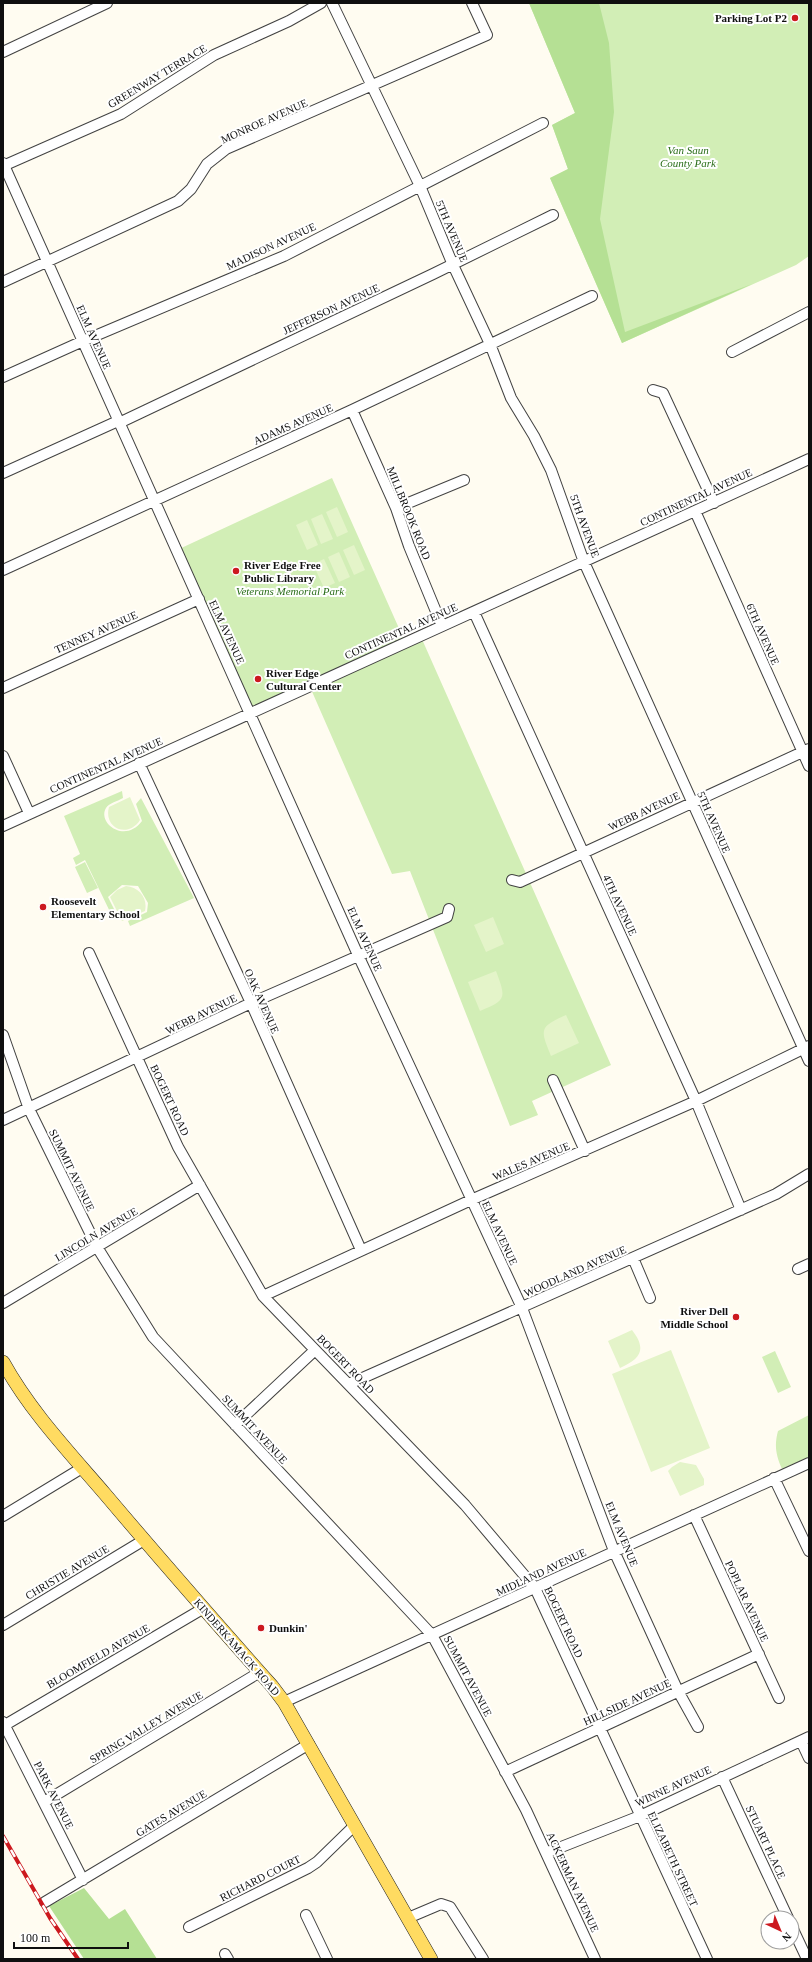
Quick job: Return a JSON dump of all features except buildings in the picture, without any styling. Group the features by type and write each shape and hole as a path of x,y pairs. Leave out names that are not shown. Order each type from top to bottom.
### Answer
{"main road":[{"name":"KINDERKAMACK ROAD","path":"3,1362 16,1385 82,1468 260,1672 284,1702 431,1959"}],"street":[{"path":"3,52 107,3"},
{"name":"GREENWAY TERRACE","path":"4,165 121,114 214,55 289,21 321,3"},
{"name":"5TH AVENUE","path":"332,3 370,87 420,186 453,265 490,344 511,398 534,436 551,470 584,562 692,802 807,1047 809,1061"},
{"name":"MONROE AVENUE","path":"3,282 178,201 191,189 207,164 226,149 486,35 472,3"},
{"name":"MADISON AVENUE","path":"3,377 83,341 284,256 543,124"},
{"name":"ELM AVENUE","path":"4,165 251,712 358,955 522,1308 614,1551 678,1691 698,1727"},
{"name":"JEFFERSON AVENUE","path":"3,473 119,422 453,265 553,215"},
{"name":"ADAMS AVENUE","path":"3,570 352,410 592,296"},
{"path":"732,352 809,312"},
{"path":"652,390 663,393 714,502"},
{"name":"MILLBROOK ROAD","path":"352,410 396,508 409,546 442,626"},
{"name":"CONTINENTAL AVENUE","path":"3,826 714,502 808,463"},
{"path":"396,508 464,480"},
{"name":"6TH AVENUE","path":"695,511 806,750 809,766"},
{"name":"TENNEY AVENUE","path":"3,688 199,599"},
{"name":"4TH AVENUE","path":"474,612 696,1101 741,1210"},
{"name":"WEBB AVENUE","path":"512,880 520,882 582,852 806,750"},
{"path":"3,756 29,813"},
{"name":"OAK AVENUE","path":"139,763 251,1004 361,1250"},
{"name":"WEBB AVENUE","path":"3,1120 251,1004 446,917 448,909"},
{"name":"BOGERT ROAD","path":"89,953 178,1147 263,1296 465,1505 535,1588 619,1769"},
{"name":"SUMMIT AVENUE","path":"3,1035 29,1109 97,1247 153,1337 432,1635 529,1816"},
{"name":"WALES AVENUE","path":"263,1296 472,1200 696,1101 807,1047"},
{"path":"553,1080 585,1151"},
{"name":"WOODLAND AVENUE","path":"349,1384 741,1210 776,1194 809,1174"},
{"name":"LINCOLN AVENUE","path":"3,1303 200,1185"},
{"path":"633,1258 650,1298"},
{"path":"798,1269 809,1264"},
{"path":"234,1425 316,1350"},
{"name":"MIDLAND AVENUE","path":"284,1702 809,1463"},
{"path":"3,1516 82,1468"},
{"path":"774,1478 809,1551"},
{"name":"POPLAR AVENUE","path":"694,1515 779,1698"},
{"name":"CHRISTIE AVENUE","path":"3,1625 144,1540"},
{"name":"BLOOMFIELD AVENUE","path":"4,1723 204,1608"},
{"name":"HILLSIDE AVENUE","path":"505,1772 759,1654"},
{"name":"SPRING VALLEY AVENUE","path":"44,1802 260,1672"},
{"name":"PARK AVENUE","path":"4,1723 83,1880"},
{"path":"805,1739 809,1758"},
{"name":"WINNE AVENUE","path":"546,1853 640,1816 805,1739"},
{"name":"GATES AVENUE","path":"45,1902 309,1744"},
{"name":"ELIZABETH STREET","path":"619,1769 707,1959"},
{"name":"STUART PLACE","path":"722,1777 784,1910"},
{"name":"ACKERMAN AVENUE","path":"529,1816 596,1959"},
{"name":"RICHARD COURT","path":"189,1927 308,1868 317,1862 354,1826"},
{"path":"408,1918 441,1904 449,1906 453,1910 483,1959"},
{"path":"306,1916 327,1959"},
{"path":"800,1944 807,1959"}],"green space":[{"name":"Van Saun County Park","path":"529,3 809,3 809,256 796,265 622,343 550,178 568,169 552,125 575,113"},
{"path":"529,3 599,3 609,43 614,112 600,219 625,332 752,284 622,343 550,178 568,169 552,125 575,113"},
{"name":"Veterans Memorial Park","path":"332,478 406,644 421,637 611,1065 532,1101 538,1115 510,1126 410,871 392,874 310,687 252,713 177,550"},
{"path":"337,507 348,532 337,537 326,512"},
{"path":"322,514 333,539 321,544 311,519"},
{"path":"307,520 318,545 307,550 296,525"},
{"path":"354,545 365,570 354,575 343,550"},
{"path":"339,552 350,577 339,582 328,557"},
{"path":"324,559 335,583 324,588 313,564"},
{"path":"122,791 123,798 107,806 104,814 105,820 114,829 121,831 128,831 135,828 142,821 136,804 141,798 194,898 130,926 128,921 147,912 148,903 138,886 122,885 108,897 117,915 113,918 85,860 76,865 73,858 80,854 64,816"},
{"path":"130,797 140,820 135,826 123,830 113,825 110,821 108,814 109,807"},
{"path":"85,862 98,888 87,893 75,867"},
{"path":"126,886 135,888 142,894 146,906 145,911 122,921 110,897 117,890"},
{"path":"493,917 504,944 486,952 474,925"},
{"path":"496,971 502,987 502,997 500,1001 480,1011 468,982"},
{"path":"566,1015 579,1043 551,1056 545,1040 544,1030 546,1026"},
{"path":"632,1330 637,1337 640,1353 633,1361 620,1368 608,1341"},
{"path":"671,1350 710,1448 651,1472 612,1374"},
{"path":"775,1351 791,1387 778,1393 762,1357"},
{"path":"809,1415 809,1457 782,1469 776,1450 778,1431"},
{"path":"680,1462 696,1465 704,1479 704,1485 680,1496 668,1471"},
{"path":"84,1888 109,1919 125,1909 157,1959 84,1959 49,1906"}],"railway":[{"path":"3,1836 50,1918 78,1959"}],"place":[{"name":"Parking Lot P2","path":"795,18"},
{"name":"River Edge Free Public Library","path":"236,571"},
{"name":"River Edge Cultural Center","path":"258,679"},
{"name":"Roosevelt Elementary School","path":"43,907"},
{"name":"River Dell Middle School","path":"736,1317"},
{"name":"Dunkin'","path":"261,1628"}]}
